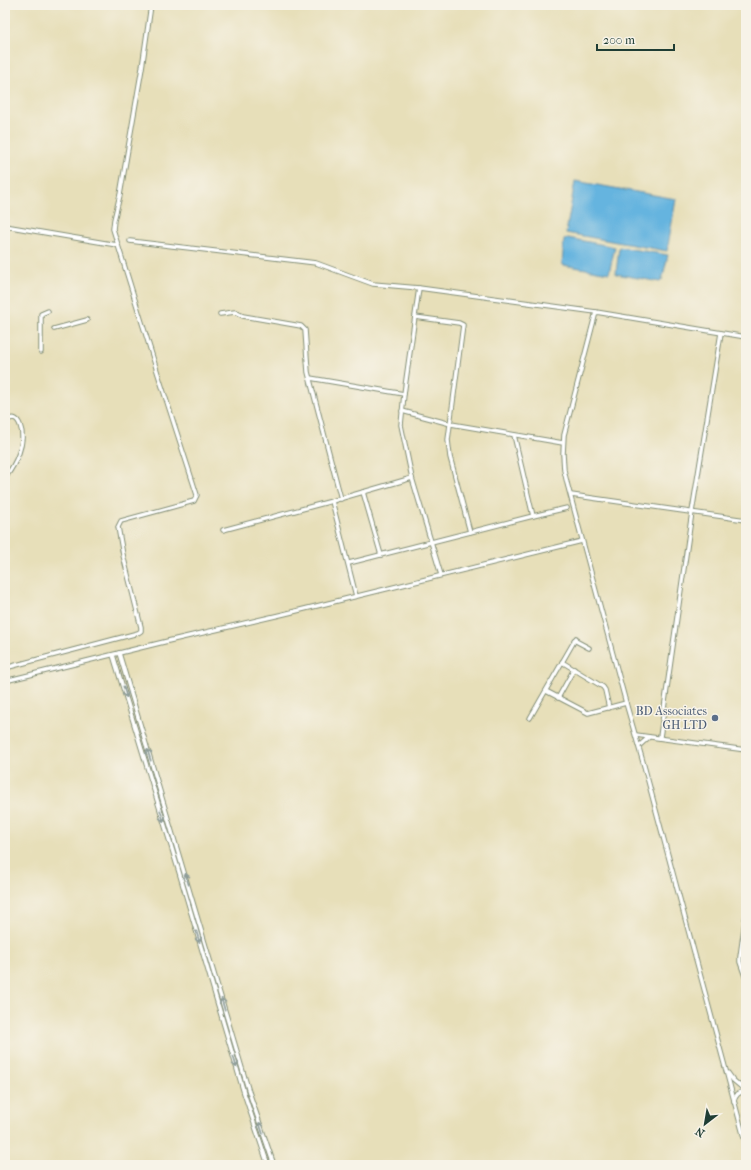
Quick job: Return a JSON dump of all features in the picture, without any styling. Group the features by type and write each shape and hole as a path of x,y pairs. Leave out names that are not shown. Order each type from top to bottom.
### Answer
{"street":[{"path":"5,668 141,631 123,555 118,526 121,522 194,501 197,498 113,229 113,222 124,172 142,68 151,5"},
{"path":"5,226 117,245"},
{"path":"130,241 316,263 373,284 419,288 596,312 746,337"},
{"path":"419,288 401,425 412,478 442,575"},
{"path":"41,352 41,314 48,312"},
{"path":"220,314 235,312 243,316 304,327 310,378 341,499"},
{"path":"596,312 566,428 563,443 564,470 734,1102 744,1131 746,1145"},
{"path":"415,317 459,322 463,325 448,440 450,457 470,532"},
{"path":"54,329 87,320"},
{"path":"660,738 692,512 721,333"},
{"path":"310,378 404,394"},
{"path":"402,411 451,424 563,443"},
{"path":"5,420 15,418 21,427 22,435 22,441 15,462 5,478"},
{"path":"514,435 533,516"},
{"path":"223,530 341,499 412,478"},
{"path":"363,492 381,555"},
{"path":"570,495 746,520"},
{"path":"332,501 349,563 356,596"},
{"path":"349,563 566,508"},
{"path":"5,682 582,541"},
{"path":"530,718 575,639 589,648"},
{"path":"119,654 249,1092 274,1165"},
{"path":"113,655 244,1093 268,1165"},
{"path":"562,662 603,687 609,708"},
{"path":"558,698 574,669"},
{"path":"546,691 588,714 626,703"},
{"path":"636,735 746,750"},
{"path":"639,746 649,737"},
{"path":"746,914 740,962 746,979"},
{"path":"726,1070 733,1080 746,1092"},
{"path":"734,1102 738,1094 741,1092 746,1092"}],"water":[{"path":"575,181 676,199 667,251 566,233"},
{"path":"568,238 615,247 609,273 563,265 564,240"},
{"path":"619,247 668,255 662,280 660,282 616,274"}],"place":[{"name":"BD Associates GH LTD","path":"715,718"}]}
